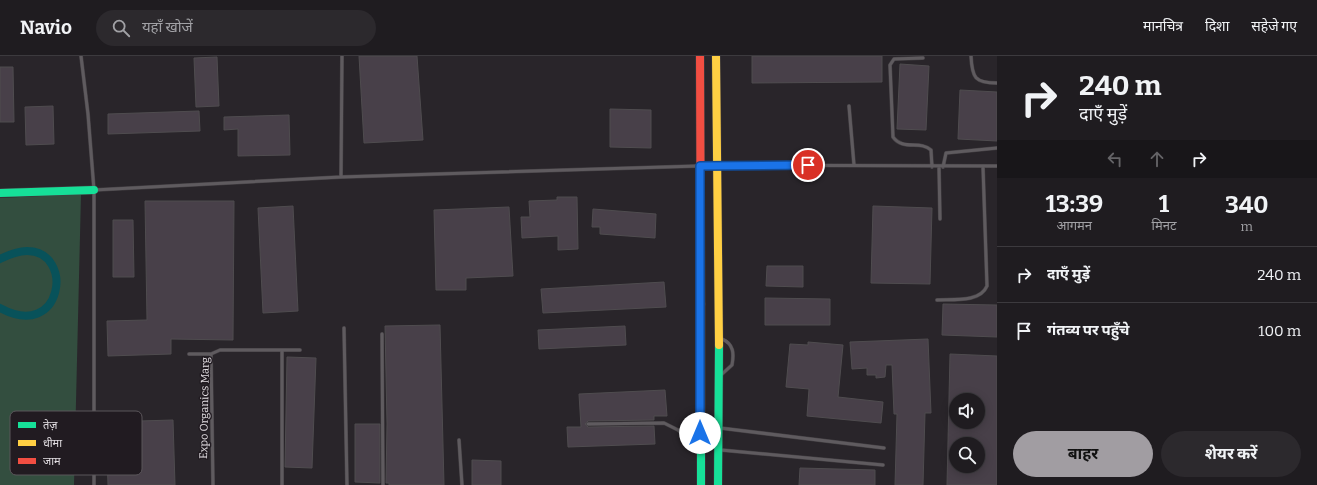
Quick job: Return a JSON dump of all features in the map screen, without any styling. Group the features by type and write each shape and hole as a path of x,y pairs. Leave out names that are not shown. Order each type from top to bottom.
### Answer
{"main road":[{"path":"700,56 701,485"},
{"path":"716,56 718,485"},
{"path":"0,193 94,190"},
{"path":"700,307 718,306"},
{"path":"700,382 718,379"}],"lane":[{"path":"81,56 88,114 94,190 94,411"},
{"path":"341,177 342,56"},
{"path":"971,56 972,74 976,79 984,83 997,83"},
{"path":"923,58 894,59 890,65 893,137 897,143 904,145 927,146 932,150 932,167"},
{"path":"849,106 854,165"},
{"path":"943,167 946,153 997,148"},
{"path":"94,190 341,177 717,165 854,165 932,167 997,166"},
{"path":"937,300 975,297 984,293 987,286 983,166"},
{"path":"939,167 940,220"},
{"path":"344,328 347,485"},
{"path":"382,334 383,485"},
{"path":"718,338 731,346 734,356 732,365 718,379"},
{"name":"Expo Organics Marg","path":"213,485 211,354 220,350 300,350"},
{"path":"282,350 282,485"},
{"path":"189,354 211,354"},
{"path":"588,424 664,423 678,430 700,448"},
{"path":"718,428 884,448"},
{"path":"459,440 462,485"},
{"path":"717,449 883,465"}],"green space":[{"path":"81,194 76,411 10,411 10,475 74,475 74,485 0,485 0,198"}],"building":[{"path":"359,56 417,56 423,140 364,143"},
{"path":"752,56 882,56 882,82 752,83"},
{"path":"217,57 219,106 196,107 194,58"},
{"path":"900,64 929,66 926,130 897,129"},
{"path":"0,67 13,67 14,122 0,122"},
{"path":"960,90 997,92 997,141 958,139"},
{"path":"53,106 54,144 26,145 25,107"},
{"path":"610,109 651,110 651,148 610,147"},
{"path":"199,111 200,131 108,134 108,114"},
{"path":"289,115 290,155 238,156 238,129 224,130 224,117"},
{"path":"557,197 577,197 578,249 558,250 558,236 522,238 521,217 530,217 529,201 557,200"},
{"path":"145,201 234,201 233,340 171,339 171,354 108,356 107,321 147,320"},
{"path":"293,206 298,311 263,313 258,208"},
{"path":"873,206 932,208 930,284 871,283"},
{"path":"509,207 513,276 466,278 466,290 436,290 434,210"},
{"path":"593,209 656,214 655,238 600,234 600,227 592,227"},
{"path":"113,220 133,220 134,277 113,277"},
{"path":"767,266 803,266 803,287 766,286"},
{"path":"664,282 666,307 543,313 541,289"},
{"path":"765,298 830,299 830,325 765,325"},
{"path":"943,304 997,305 997,337 942,335"},
{"path":"440,325 444,485 389,485 389,483 386,483 387,424 385,326"},
{"path":"625,326 626,345 539,349 538,330"},
{"path":"928,339 931,413 925,413 923,485 895,485 897,414 894,414 892,365 886,365 885,377 876,378 876,375 867,375 867,368 852,369 850,342"},
{"path":"808,342 843,345 838,397 883,402 881,423 807,416 809,389 786,387 790,344 808,345"},
{"path":"950,354 997,356 997,485 947,485 949,398 949,429 985,429 985,393 949,393"},
{"path":"287,357 316,358 312,468 285,467"},
{"path":"665,390 667,416 654,416 654,420 588,421 585,424 588,427 654,426 655,444 568,447 567,427 581,427 579,394"},
{"path":"173,420 175,485 108,485 108,475 142,475 142,421"},
{"path":"355,424 380,424 380,483 355,482"},
{"path":"472,460 501,461 501,485 472,485"},
{"path":"800,468 875,470 875,485 799,485"}],"waterway":[{"path":"0,259 24,251 42,255 52,265 56,278 55,292 49,305 38,313 21,315 0,308"}],"traffic: fast":[{"path":"0,193 94,190"},
{"path":"701,304 701,485"},
{"path":"718,485 719,345"}],"traffic: slow":[{"path":"716,56 719,345"}],"traffic: jam":[{"path":"700,56 701,304"}],"route":[{"path":"700,433 700,166 808,165"}]}
